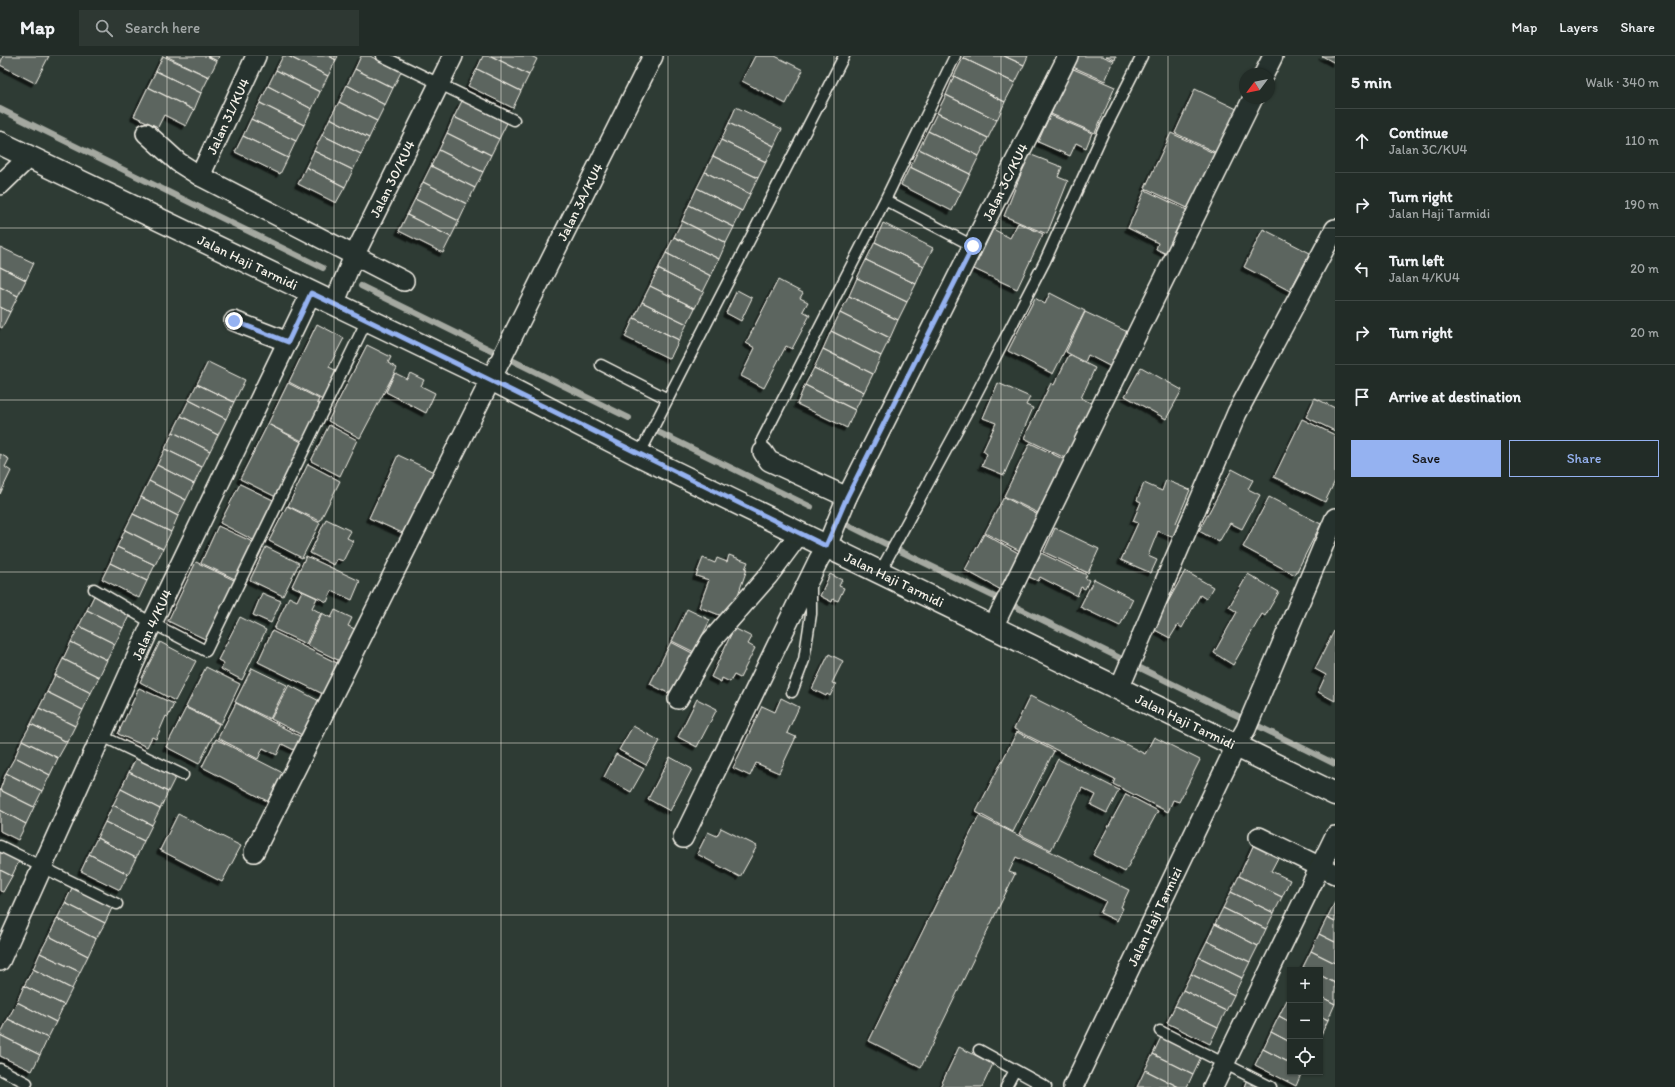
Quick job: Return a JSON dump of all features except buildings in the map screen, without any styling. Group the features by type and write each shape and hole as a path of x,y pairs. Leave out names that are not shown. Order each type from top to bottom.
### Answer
{"street":[{"name":"Jalan 31/KU4","path":"200,176 256,56"},
{"name":"Jalan 30/KU4","path":"334,304 354,256 453,56"},
{"name":"Jalan 3A/KU4","path":"254,852 653,56"},
{"name":"Jalan 3C/KU4","path":"683,838 826,546 847,497 1068,56"},
{"path":"1267,68 1273,56"},
{"path":"992,627 1250,104"},
{"path":"146,133 178,162 200,176 404,281"},
{"name":"Jalan Haji Tarmidi","path":"0,143 367,320 499,364 639,455 992,627 1123,681 1236,746 1333,789"},
{"path":"0,185 29,157"},
{"path":"1123,681 1141,634 1238,414 1335,229"},
{"name":"Jalan 4/KU4","path":"0,961 152,623 311,293"},
{"path":"234,321 288,342"},
{"path":"763,452 769,461 847,497"},
{"name":"Jalan Haji Tarmizi","path":"1073,1087 1236,746 1246,730 1335,518"},
{"path":"678,699 711,641 768,576 800,533"},
{"path":"1213,1087 1328,870 1335,836"},
{"path":"1259,837 1328,870"}],"lane":[{"path":"382,56 439,85 514,120"},
{"path":"639,455 844,56"},
{"path":"763,452 762,440 885,200 955,56"},
{"path":"880,572 1045,261 1104,131 1142,56"},
{"path":"885,200 973,246"},
{"path":"94,589 152,623 206,651 367,320"},
{"path":"601,365 668,399"},
{"path":"792,692 804,660 811,614 810,576"},
{"path":"102,736 183,775"},
{"path":"0,846 117,904"},
{"path":"1160,1031 1270,1087"},
{"path":"979,1050 1046,1087"},
{"path":"0,1069 28,1083"},
{"path":"1006,1087 1015,1070"}],"waterway":[{"path":"0,109 323,268"},
{"path":"361,286 629,418"},
{"path":"658,432 811,507"},
{"path":"844,523 886,544"},
{"path":"900,551 999,599"},
{"path":"1014,606 1244,719"},
{"path":"1254,724 1335,764"}],"route":[{"path":"234,321 288,342 311,293 491,379 639,455 826,546 847,497 973,246"}]}
